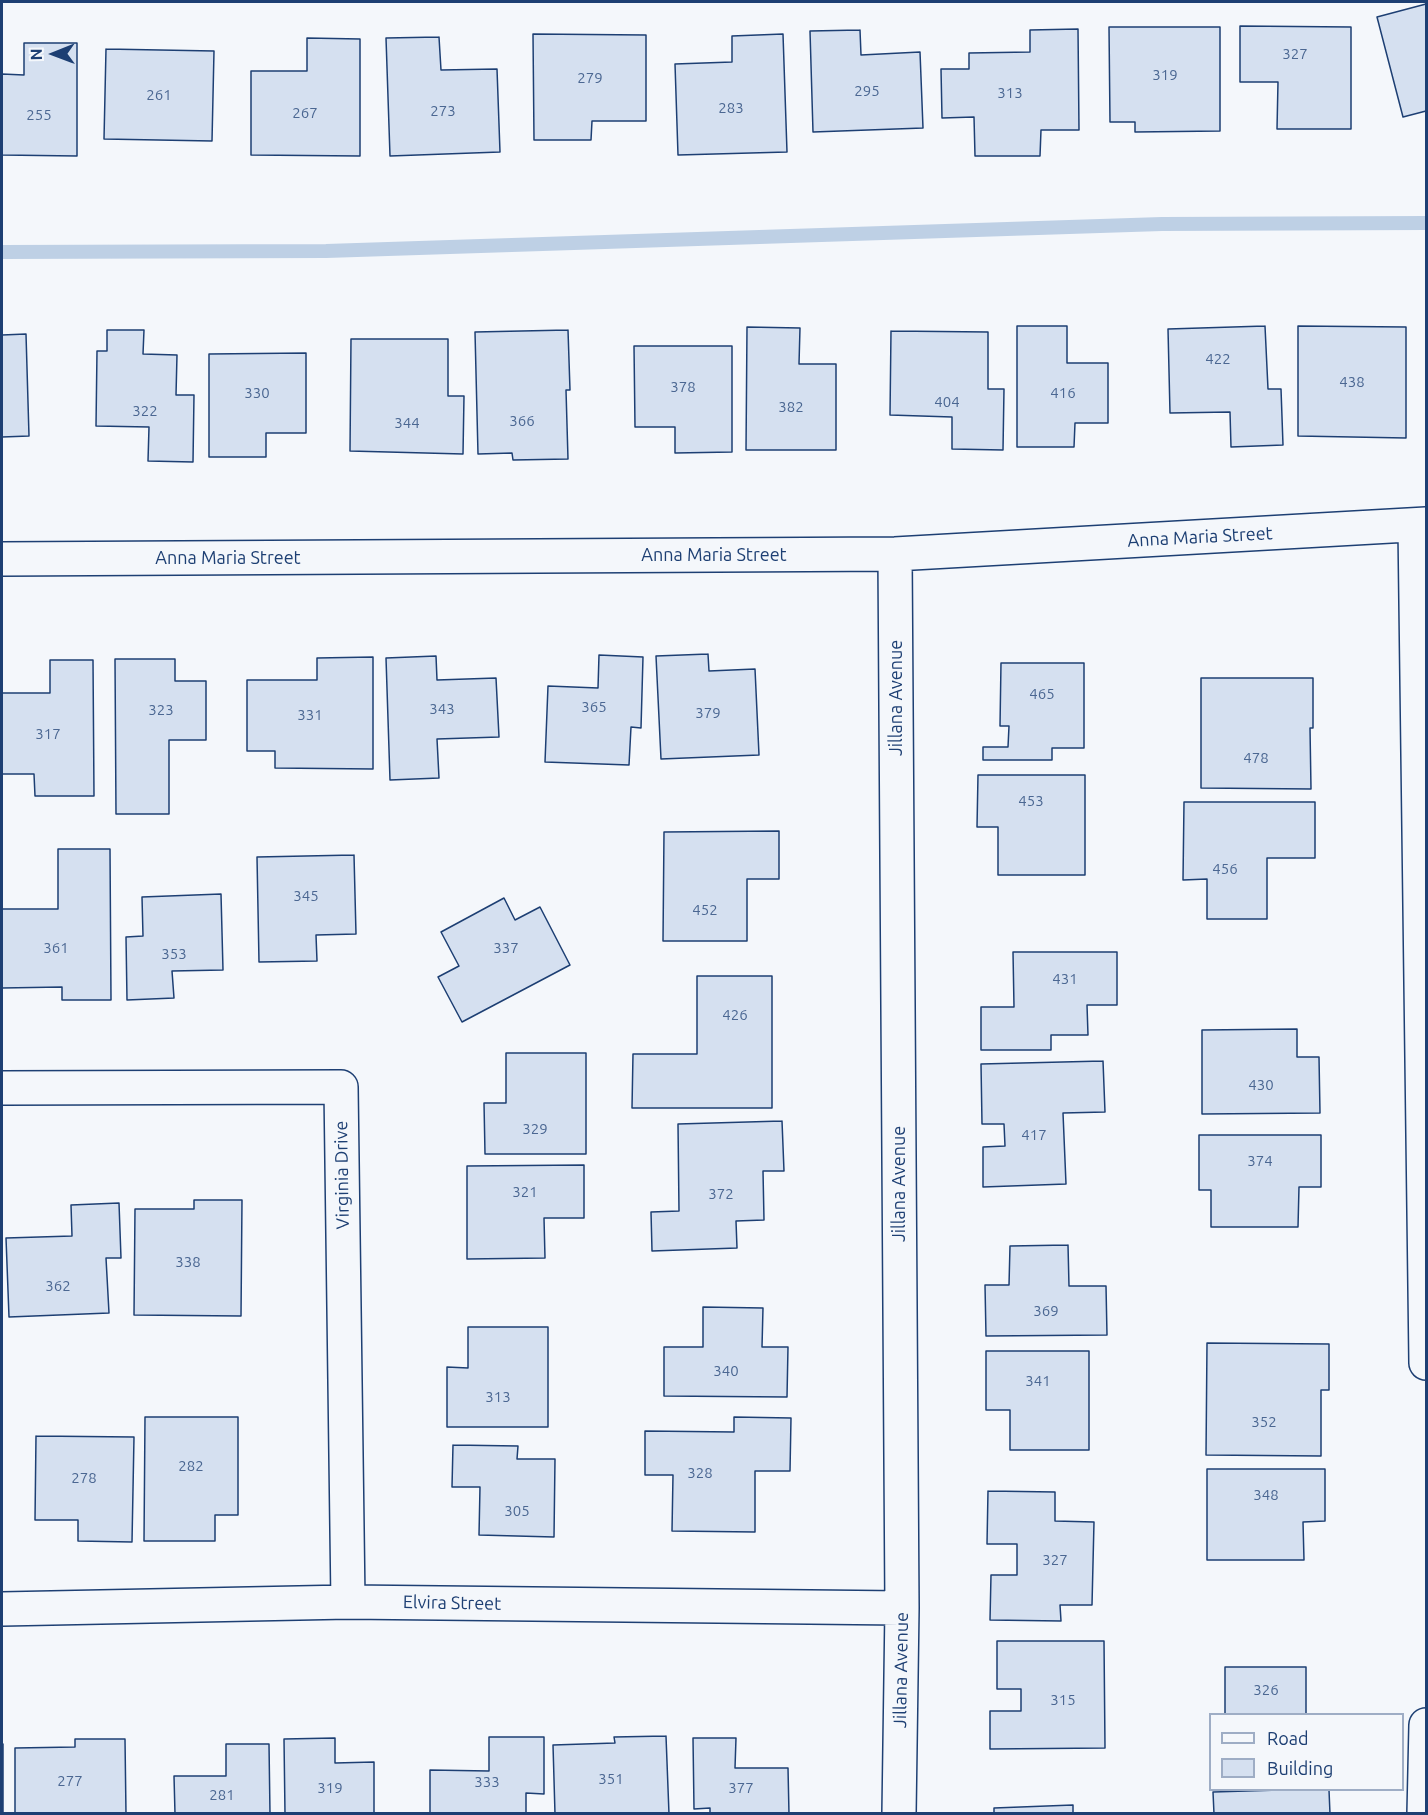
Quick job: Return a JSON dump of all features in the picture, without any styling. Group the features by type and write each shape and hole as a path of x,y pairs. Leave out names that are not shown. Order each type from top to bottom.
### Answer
{"street":[{"name":"Anna Maria Street","path":"2,559 895,554 1421,525"},
{"path":"1421,525 1426,1363"},
{"name":"Jillana Avenue","path":"895,554 902,1608 898,1814"},
{"name":"Virginia Drive","path":"2,1088 341,1087 348,1602"},
{"name":"Elvira Street","path":"2,1609 348,1602 902,1608"},
{"path":"1424,1814 1426,1725"}],"building":[{"path":"1426,4 1426,111 1403,117 1377,17"},
{"path":"1240,26 1351,27 1351,129 1277,129 1278,82 1240,82"},
{"path":"1109,27 1220,27 1220,131 1135,132 1135,122 1110,122"},
{"path":"1078,29 1079,130 1041,130 1040,156 975,156 974,117 942,118 941,69 969,69 969,53 1030,52 1030,30"},
{"path":"860,30 861,55 920,52 923,128 813,132 810,31"},
{"path":"533,34 646,35 646,121 592,121 591,140 534,140"},
{"path":"783,34 787,152 678,155 675,64 732,62 732,36"},
{"path":"439,37 441,70 497,69 500,152 390,156 386,38"},
{"path":"307,38 360,39 360,156 251,155 251,71 307,71"},
{"path":"24,43 77,43 77,156 2,155 2,74 24,75"},
{"path":"106,49 214,51 212,141 104,139"},
{"path":"1017,326 1067,326 1067,363 1108,363 1108,423 1075,423 1074,447 1017,447"},
{"path":"1265,326 1268,389 1281,389 1283,445 1231,447 1230,412 1170,413 1168,329"},
{"path":"1298,326 1406,327 1406,438 1298,436"},
{"path":"747,327 800,328 799,364 836,364 836,450 746,450"},
{"path":"107,330 144,330 143,354 177,355 176,395 194,395 193,462 148,461 149,427 96,426 97,351 107,351"},
{"path":"568,330 570,390 566,390 568,459 513,460 512,453 478,454 475,332"},
{"path":"891,331 988,332 988,389 1004,389 1003,450 952,449 952,417 890,415"},
{"path":"26,334 29,436 2,437 2,335"},
{"path":"351,339 448,339 448,396 464,396 463,454 350,451"},
{"path":"634,346 732,346 732,452 675,453 675,427 635,427"},
{"path":"306,353 306,433 266,433 266,457 209,457 209,354"},
{"path":"708,654 709,671 755,669 759,755 661,759 656,656"},
{"path":"599,655 643,657 641,728 631,727 629,765 545,762 548,686 598,688"},
{"path":"436,656 437,680 496,678 499,737 437,739 439,778 390,780 386,658"},
{"path":"373,657 373,769 275,768 275,751 247,751 247,680 317,680 317,658"},
{"path":"115,659 175,659 175,681 206,681 206,740 169,740 169,814 116,814"},
{"path":"50,660 93,660 94,796 35,796 34,774 2,774 2,693 50,693"},
{"path":"1001,663 1084,663 1084,748 1052,748 1052,760 983,760 983,747 1008,747 1009,726 1000,726"},
{"path":"1201,678 1313,678 1313,728 1310,728 1311,789 1201,788"},
{"path":"978,775 1085,775 1085,875 998,875 998,827 977,827"},
{"path":"1184,802 1315,802 1315,858 1267,858 1267,919 1207,919 1207,879 1183,880"},
{"path":"779,831 779,879 747,879 747,941 663,941 664,832"},
{"path":"58,849 110,849 111,1000 62,1000 62,987 2,988 2,909 58,909"},
{"path":"354,855 356,934 316,935 317,961 259,962 257,857"},
{"path":"221,894 223,970 172,971 174,998 127,1000 126,937 143,936 142,897"},
{"path":"504,898 515,920 540,907 570,965 462,1022 438,977 459,966 441,932"},
{"path":"1013,952 1117,952 1117,1005 1087,1005 1088,1035 1051,1035 1051,1050 981,1050 981,1007 1014,1007"},
{"path":"697,976 772,976 772,1108 632,1108 633,1054 697,1054"},
{"path":"1297,1029 1297,1057 1319,1057 1320,1113 1202,1114 1202,1030"},
{"path":"506,1053 586,1053 586,1154 485,1154 484,1103 506,1103"},
{"path":"1103,1061 1105,1112 1063,1113 1066,1184 983,1187 983,1147 1005,1146 1004,1124 982,1124 981,1064"},
{"path":"782,1121 784,1171 763,1171 764,1220 736,1221 737,1248 652,1251 651,1212 679,1211 678,1124"},
{"path":"1199,1135 1321,1135 1321,1187 1299,1187 1298,1227 1211,1227 1211,1190 1199,1190"},
{"path":"584,1165 584,1218 544,1218 545,1258 467,1259 467,1166"},
{"path":"194,1200 242,1200 241,1316 134,1315 135,1209 194,1209"},
{"path":"119,1203 121,1258 106,1258 109,1313 9,1317 6,1238 72,1236 71,1205"},
{"path":"1068,1245 1069,1286 1106,1286 1107,1335 986,1336 985,1285 1009,1285 1010,1246"},
{"path":"703,1307 763,1308 762,1347 788,1347 787,1397 664,1396 664,1347 703,1347"},
{"path":"468,1327 548,1327 548,1427 447,1427 447,1367 468,1368"},
{"path":"1207,1343 1329,1344 1329,1390 1321,1390 1321,1456 1206,1455"},
{"path":"986,1351 1089,1351 1089,1450 1010,1450 1010,1410 986,1410"},
{"path":"145,1417 238,1417 238,1515 215,1515 215,1541 144,1541"},
{"path":"734,1417 791,1418 790,1471 755,1471 755,1532 672,1531 673,1475 645,1475 645,1431 734,1432"},
{"path":"36,1436 134,1437 132,1542 78,1541 78,1520 35,1520"},
{"path":"453,1445 518,1446 517,1459 555,1459 554,1537 479,1535 480,1487 452,1487"},
{"path":"1207,1469 1325,1469 1325,1521 1303,1522 1304,1560 1207,1560"},
{"path":"988,1491 1055,1492 1055,1521 1094,1522 1092,1605 1060,1605 1061,1621 990,1620 991,1575 1017,1575 1017,1544 987,1544"},
{"path":"997,1641 1104,1641 1105,1748 990,1749 990,1711 1021,1711 1021,1689 997,1689"},
{"path":"1225,1667 1306,1667 1306,1713 1225,1713"},
{"path":"666,1736 669,1814 555,1814 553,1745 615,1743 614,1737"},
{"path":"489,1737 544,1737 544,1794 526,1793 526,1814 430,1814 430,1770 489,1771"},
{"path":"335,1738 335,1763 374,1762 374,1814 285,1814 284,1739"},
{"path":"693,1738 736,1738 735,1768 788,1768 789,1814 710,1814 710,1808 694,1809"},
{"path":"75,1739 125,1739 126,1814 15,1814 15,1748 75,1747"},
{"path":"3,1744 3,1814 2,1814"},
{"path":"226,1744 269,1744 270,1814 175,1814 174,1776 226,1776"},
{"path":"1329,1791 1330,1814 1214,1814 1213,1792"},
{"path":"1073,1805 1073,1814 994,1814 994,1808"}],"waterway":[{"path":"2,252 326,251 1162,224 1426,223"}]}
